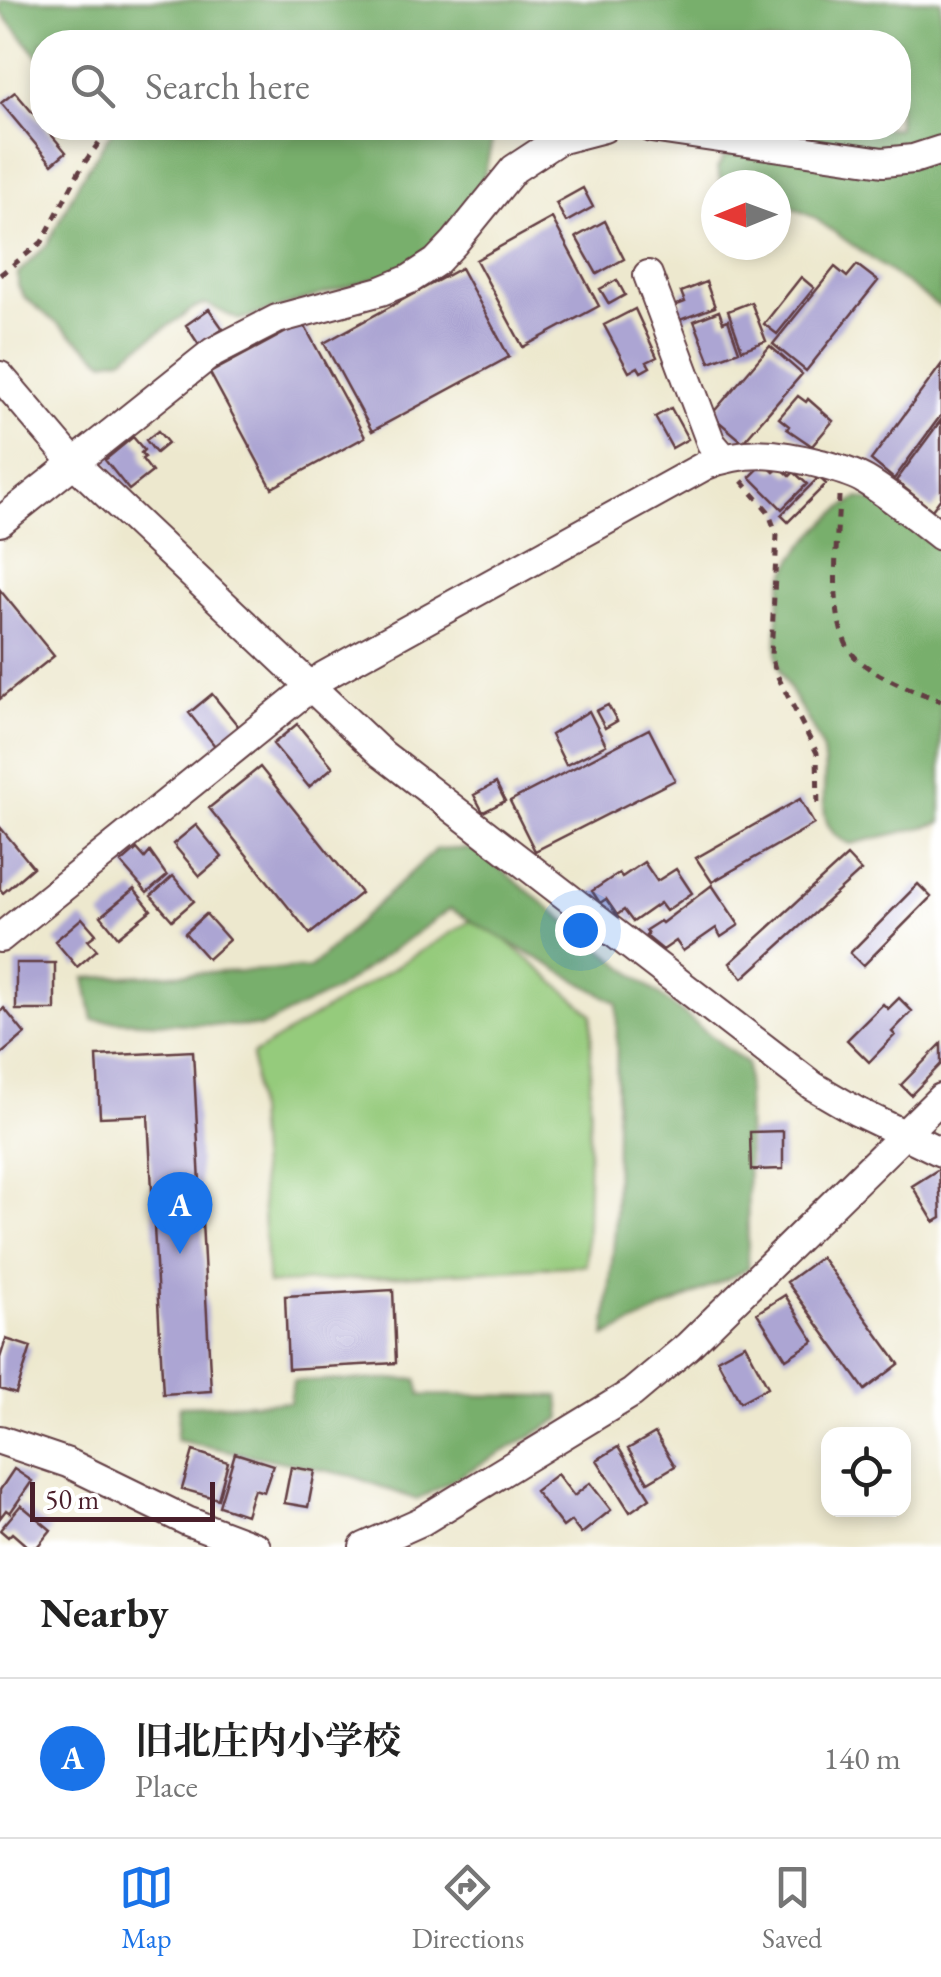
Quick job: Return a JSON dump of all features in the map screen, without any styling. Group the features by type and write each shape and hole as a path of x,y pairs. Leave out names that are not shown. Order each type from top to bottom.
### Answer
{"street":[{"path":"0,522 184,373 244,334 294,313 410,280 454,243 514,169 558,140"},
{"path":"733,140 882,162 913,159 941,150"},
{"path":"648,275 711,443 724,458"},
{"path":"0,376 74,463 403,770 793,1071 845,1106 941,1152"},
{"path":"0,938 310,686 724,458 757,452 783,454 846,472 882,490 941,536"},
{"path":"364,1547 422,1521 632,1393 688,1346 941,1098"},
{"path":"0,1440 68,1463 202,1528 256,1547"}],"path":[{"path":"0,274 42,242 82,166 101,140"},
{"path":"724,458 774,522 777,548 771,656 818,753 818,810"},
{"path":"846,472 839,494 837,616 842,638 855,658 941,701"}],"green space":[{"path":"0,0 941,0 941,138 911,148 882,151 805,140 911,140 911,30 30,30 30,47 0,11"},
{"path":"106,140 492,140 483,181 473,200 429,253 405,269 239,320 206,304 194,308 122,358 104,361 25,298 18,286 18,273 47,245 80,180"},
{"path":"738,153 941,162 941,308 813,217 791,207 791,170 717,170 724,156"},
{"path":"859,498 892,511 941,550 941,823 851,844 829,827 825,816 822,749 783,678 777,643 780,594 790,565 816,532"},
{"path":"436,849 475,849 747,1064 748,1269 605,1337 615,1229 617,1003 450,909 336,990 261,1027 93,1020 85,978 310,968"},
{"path":"478,916 592,1014 586,1265 268,1284 252,1055"},
{"path":"417,1379 421,1395 559,1396 561,1419 417,1500 352,1476 176,1440 180,1406 290,1402 293,1381"}],"building":[{"path":"15,92 30,110 30,138 1,103"},
{"path":"32,140 56,140 66,152 52,164"},
{"path":"583,188 593,207 566,222 556,203"},
{"path":"552,218 599,306 523,347 476,260"},
{"path":"605,221 624,259 597,274 576,237"},
{"path":"857,265 878,281 806,371 773,344 835,267 847,277"},
{"path":"461,268 509,357 372,431 324,343"},
{"path":"801,277 814,288 777,334 764,324"},
{"path":"617,280 625,295 609,304 600,289"},
{"path":"706,282 715,307 680,320 674,306 685,302 681,292"},
{"path":"751,302 766,341 742,350 728,311"},
{"path":"209,309 223,329 199,345 186,325"},
{"path":"635,309 657,357 647,362 650,367 641,372 638,367 629,372 604,325"},
{"path":"719,311 723,322 728,320 739,351 710,362 694,321"},
{"path":"303,323 365,437 272,488 210,373"},
{"path":"770,346 802,374 743,442 711,415"},
{"path":"941,365 941,415 894,479 871,460"},
{"path":"798,396 806,402 808,399 833,421 812,446 787,429 789,426 779,418"},
{"path":"671,408 688,439 672,448 655,417"},
{"path":"941,420 941,498 932,510 896,481"},
{"path":"158,431 168,443 156,453 146,440"},
{"path":"133,437 144,450 142,459 152,472 129,490 105,460"},
{"path":"764,463 774,472 780,467 790,476 794,472 807,484 782,509 750,477"},
{"path":"819,477 826,484 788,522 781,515"},
{"path":"0,590 54,656 0,699"},
{"path":"212,694 239,727 215,746 189,713"},
{"path":"608,705 617,721 605,728 596,711"},
{"path":"589,711 606,745 566,765 551,735"},
{"path":"297,724 333,767 309,787 273,744"},
{"path":"649,729 675,780 535,851 510,801"},
{"path":"260,767 361,893 310,934 209,808"},
{"path":"496,783 505,801 483,812 474,795"},
{"path":"800,799 814,824 712,882 696,858"},
{"path":"196,825 222,857 200,876 173,844"},
{"path":"0,827 33,867 3,893 0,889"},
{"path":"137,849 145,858 150,852 167,876 147,893 121,863"},
{"path":"847,856 861,871 743,978 730,963"},
{"path":"644,862 657,881 676,869 692,893 666,911 660,903 633,922 624,910 617,915 606,899 600,903 592,891"},
{"path":"173,876 194,901 172,920 151,896"},
{"path":"918,884 931,897 863,966 850,953"},
{"path":"712,885 739,925 721,937 716,928 683,951 676,941 663,950 646,936 646,930 662,923"},
{"path":"134,889 151,910 118,937 101,916"},
{"path":"206,914 229,940 208,959 185,933"},
{"path":"82,918 96,934 88,940 97,950 77,967 55,941"},
{"path":"16,963 55,963 55,1010 16,1010"},
{"path":"899,998 912,1011 869,1062 847,1040 883,1004 888,1009"},
{"path":"4,1008 25,1034 0,1055 0,1012"},
{"path":"941,1044 941,1064 911,1095 901,1085"},
{"path":"193,1051 211,1391 163,1394 148,1115 100,1117 97,1056"},
{"path":"783,1131 783,1169 751,1170 750,1132"},
{"path":"939,1169 941,1218 934,1222 912,1186"},
{"path":"821,1257 899,1364 865,1390 787,1282"},
{"path":"393,1290 396,1363 288,1369 285,1296"},
{"path":"785,1295 814,1341 786,1359 757,1313"},
{"path":"6,1339 31,1347 16,1394 0,1389 0,1358"},
{"path":"745,1344 768,1387 740,1402 717,1359"},
{"path":"655,1433 675,1466 648,1482 628,1449"},
{"path":"618,1447 650,1498 630,1512 597,1460"},
{"path":"193,1451 228,1462 218,1499 182,1489"},
{"path":"235,1453 273,1465 264,1492 254,1489 246,1515 219,1506"},
{"path":"291,1467 315,1471 308,1507 284,1503"},
{"path":"14,1469 32,1481 10,1513 6,1510 0,1518 0,1490"},
{"path":"557,1474 574,1496 590,1483 611,1510 581,1534 571,1521 563,1527 535,1491"},
{"path":"21,1505 51,1530 37,1547 28,1547 12,1533 8,1537 0,1530"}],"place":[{"name":"旧北庄内小学校","path":"180,1254"}]}
